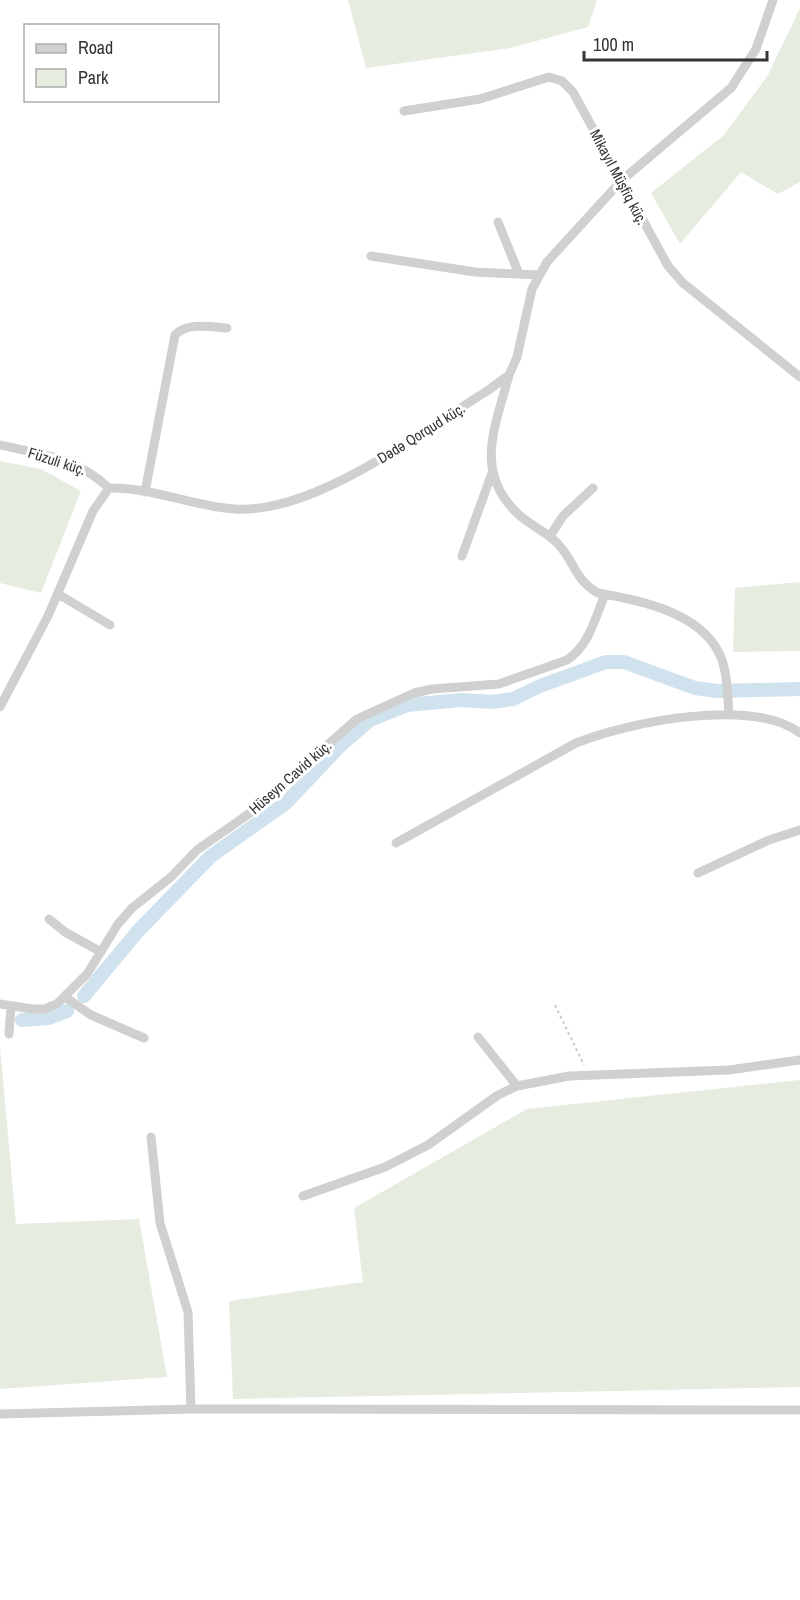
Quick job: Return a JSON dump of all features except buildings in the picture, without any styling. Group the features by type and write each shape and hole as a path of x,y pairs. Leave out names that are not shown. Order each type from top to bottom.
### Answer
{"street":[{"path":"729,713 726,680 720,654 694,626 659,607 605,594 590,588 578,579 560,545 520,516 507,503 492,474 489,460 509,375 523,341 528,306 538,275 622,180 731,88 756,49 773,0"},
{"name":"Mikayıl Müşfiq küç.","path":"404,111 480,99 549,77 562,81 573,92 668,266 683,283 800,378"},
{"path":"498,222 519,274"},
{"path":"371,256 428,267 538,275"},
{"path":"145,492 175,335 181,329 193,327 227,328"},
{"name":"Dədə Qorqud küç.","path":"109,488 145,492 235,509 269,508 343,481 487,392 509,375"},
{"name":"Füzuli küç.","path":"0,445 79,465 93,473 109,488"},
{"path":"462,556 492,474"},
{"path":"0,707 58,594 93,511 109,488"},
{"path":"550,536 563,516 593,488"},
{"path":"58,594 110,625"},
{"name":"Hüseyn Cavid küç.","path":"0,1004 44,1009 65,997 87,974 117,924 132,908 171,877 197,850 264,802 357,719 414,693 432,688 499,684 567,660 576,654 587,639 605,594"},
{"path":"396,843 590,737 637,726 729,713 760,717 800,733"},
{"path":"698,873 769,840 800,830"},
{"path":"49,919 65,933 101,952"},
{"path":"65,997 91,1015 144,1038"},
{"path":"9,1034 11,1006"},
{"path":"478,1037 517,1086"},
{"path":"303,1196 385,1167 428,1145 498,1095 517,1086 569,1076 729,1070 800,1060"},
{"path":"151,1137 160,1223 188,1312 191,1409"},
{"path":"0,1414 191,1409 800,1410"}],"path":[{"path":"555,1005 589,1075"}],"green space":[{"path":"348,0 597,0 588,27 510,48 366,68"},
{"path":"800,8 800,182 778,194 741,172 680,244 651,193 724,135 768,75"},
{"path":"0,461 41,469 81,491 41,593 0,583"},
{"path":"800,582 800,651 733,652 735,588"},
{"path":"0,1046 16,1224 139,1219 167,1377 0,1389"},
{"path":"800,1080 800,1387 233,1399 229,1301 363,1282 354,1208 527,1109"}],"waterway":[{"path":"84,996 138,931 211,856 286,803 341,745 370,720 407,705 461,700 493,702 513,699 540,686 606,662 624,662 695,688 717,691 800,689"},
{"path":"22,1020 49,1018 67,1011"}]}
